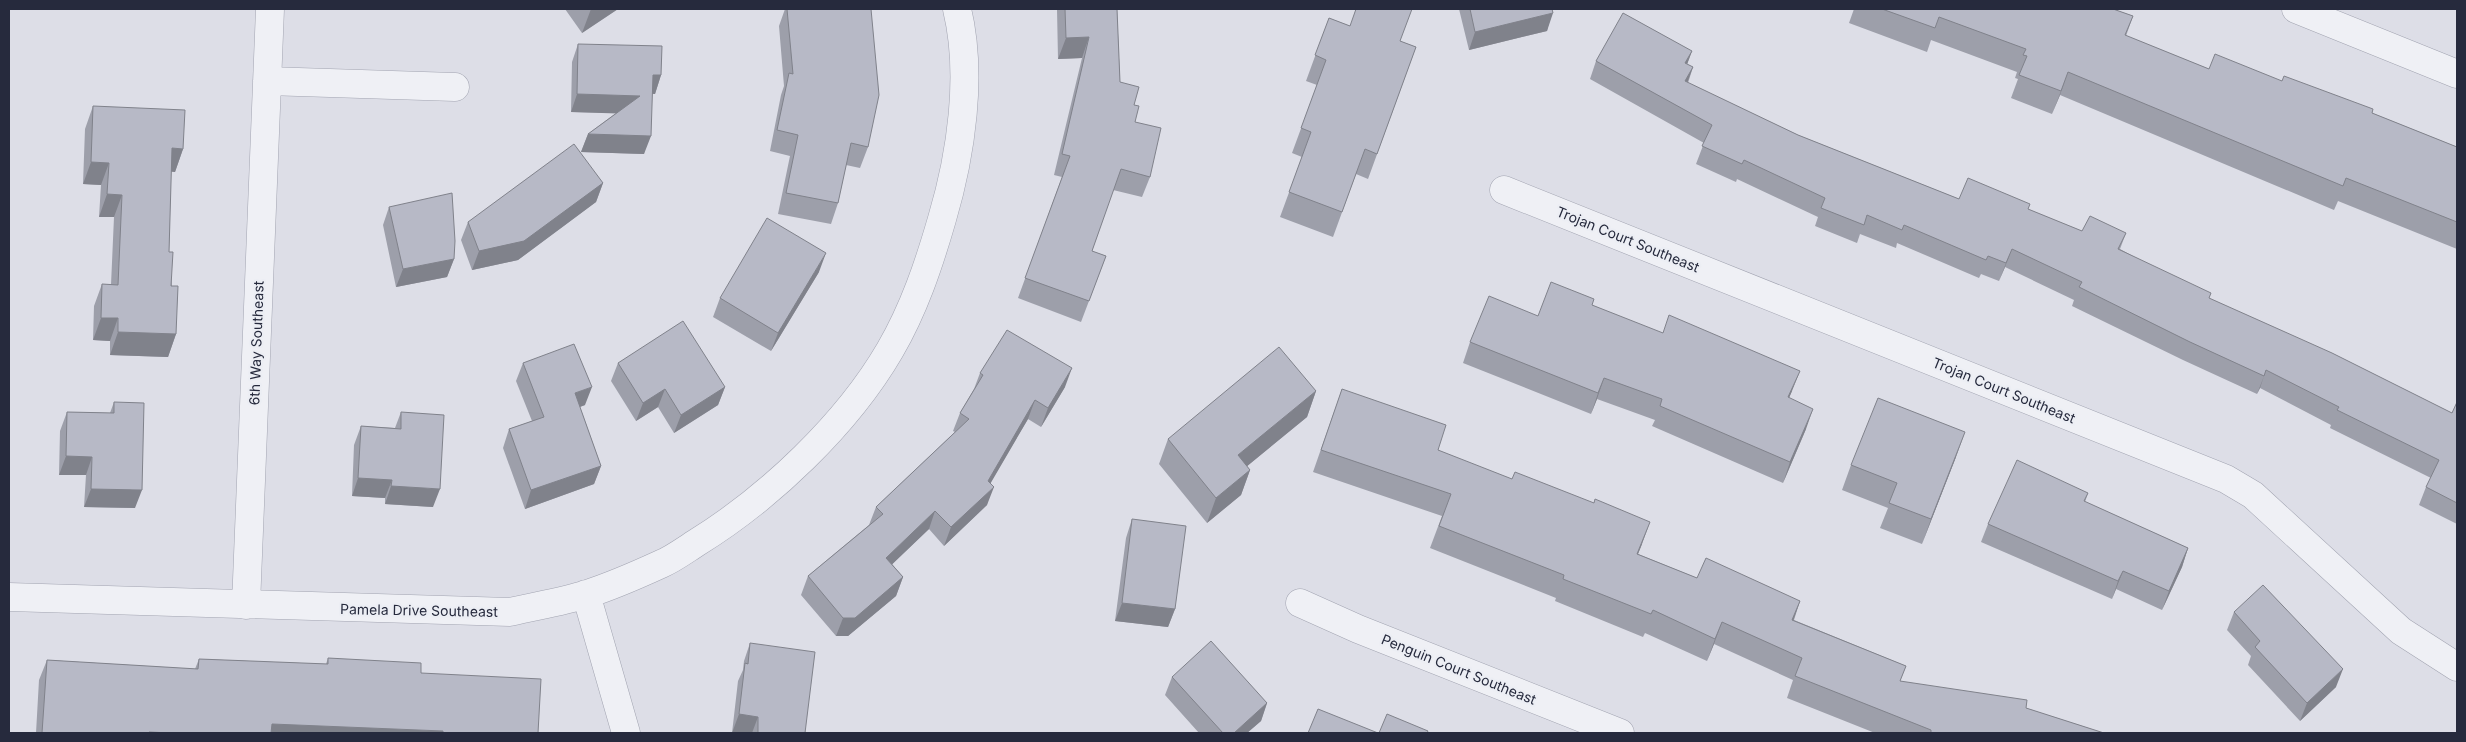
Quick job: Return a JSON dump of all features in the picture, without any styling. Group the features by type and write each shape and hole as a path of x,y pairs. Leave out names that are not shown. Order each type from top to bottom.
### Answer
{"street":[{"name":"6th Way Southeast","path":"246,605 270,9"},
{"name":"Pamela Drive Southeast","path":"9,597 510,612 586,594 663,564 728,523 772,487 814,446 850,406 890,351 925,278 951,190 961,132 964,60 957,9"},
{"path":"2296,9 2457,74"},
{"path":"267,81 455,87"},
{"name":"Trojan Court Southeast","path":"1504,190 2226,479 2253,494 2401,631 2457,667"},
{"path":"586,594 626,733"},
{"name":"Penguin Court Southeast","path":"1300,603 1358,629 1620,733"}],"building":[{"path":"787,9 871,9 879,95 868,147 851,143 838,203 786,193 798,135 777,130 789,73 793,74"},
{"path":"1065,9 1117,9 1120,82 1139,87 1134,105 1139,106 1135,122 1161,128 1150,177 1121,169 1092,251 1106,256 1089,301 1025,278 1070,156 1062,154 1089,37 1066,38"},
{"path":"1356,9 1412,9 1400,41 1416,47 1377,154 1365,149 1342,212 1289,192 1311,132 1301,128 1326,60 1315,55 1329,18 1350,26"},
{"path":"1470,9 1552,9 1553,13 1475,32"},
{"path":"1882,9 2113,9 2133,16 2125,35 2209,69 2215,54 2282,81 2284,76 2373,109 2372,113 2457,147 2457,222 2346,178 2343,186 2068,72 2061,91 2019,75 2027,56 2023,55 2026,49 1939,17 1935,28"},
{"path":"1623,13 1692,51 1685,63 1693,67 1685,81 1798,135 1959,199 1968,178 2030,204 2028,209 2082,231 2090,216 2126,233 2118,249 2211,293 2209,298 2332,353 2452,413 2457,402 2457,503 2426,487 2439,460 2337,410 2339,407 2266,370 2264,376 2079,287 2082,282 2012,249 2006,263 1988,256 1986,260 1904,225 1902,230 1867,215 1864,225 1821,208 1825,198 1744,160 1742,164 1702,146 1712,125 1596,61"},
{"path":"578,44 662,46 661,75 653,75 651,136 588,134 640,96 577,94"},
{"path":"93,106 185,110 183,149 172,148 169,252 173,252 171,286 178,286 176,334 118,332 118,318 101,318 102,284 118,285 122,195 107,194 109,163 91,162"},
{"path":"574,144 603,183 524,241 479,251 468,222"},
{"path":"452,193 455,241 454,259 403,269 389,207"},
{"path":"767,218 826,253 778,333 720,298"},
{"path":"1551,282 1594,299 1592,305 1663,333 1669,315 1800,371 1788,397 1813,409 1790,462 1660,406 1662,399 1604,378 1598,393 1470,342 1489,296 1538,316"},
{"path":"683,321 725,387 681,415 665,389 643,403 618,363"},
{"path":"1007,330 1072,368 1048,408 1035,400 988,481 994,487 951,527 935,511 886,558 903,577 855,618 843,618 808,576 883,514 876,507 969,419 960,413 983,375 980,373"},
{"path":"574,344 592,387 575,393 601,466 531,490 509,429 544,417 523,363"},
{"path":"1279,347 1316,391 1238,455 1250,470 1216,498 1168,439"},
{"path":"1342,389 1446,425 1438,450 1512,479 1515,472 1594,503 1595,499 1650,522 1637,554 1697,578 1706,558 1800,601 1792,620 1906,666 1900,681 2027,700 2026,708 2104,733 1931,733 1931,730 1795,676 1802,658 1722,622 1715,639 1653,610 1651,614 1563,579 1564,575 1439,526 1451,494 1321,450"},
{"path":"1878,398 1965,432 1931,519 1889,503 1897,483 1851,465"},
{"path":"114,402 144,403 142,490 91,489 92,457 66,456 67,412 114,413"},
{"path":"401,412 444,415 440,489 391,486 392,480 358,478 361,426 401,429"},
{"path":"2017,460 2088,493 2084,501 2188,548 2169,591 2123,571 2118,581 1988,524"},
{"path":"1132,519 1186,526 1175,609 1122,603"},
{"path":"2263,585 2343,669 2307,703 2255,647 2260,641 2234,612"},
{"path":"1211,641 1267,703 1234,733 1223,733 1172,677"},
{"path":"750,643 815,652 805,733 758,733 758,717 739,714 745,663 748,664"},
{"path":"328,658 421,663 421,673 541,679 538,733 443,733 443,731 272,724 271,733 42,733 47,660 198,669 199,659 328,664"},
{"path":"1318,709 1378,733 1308,733"},
{"path":"1387,714 1428,731 1427,733 1379,733"}]}
